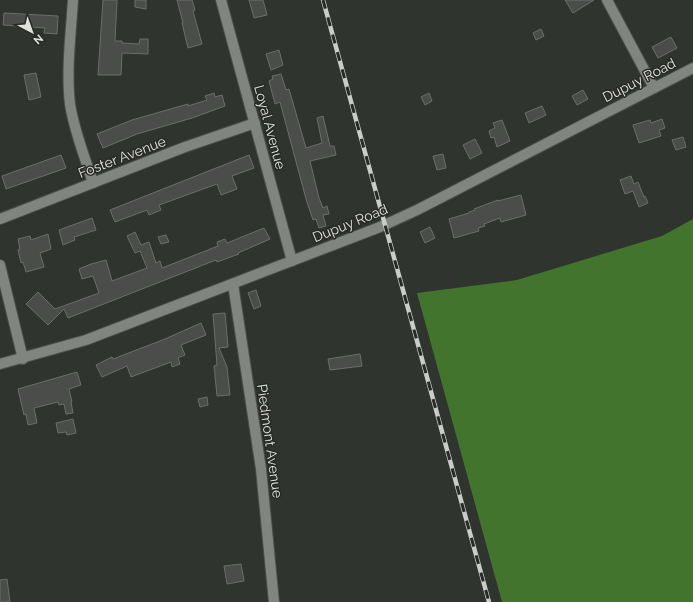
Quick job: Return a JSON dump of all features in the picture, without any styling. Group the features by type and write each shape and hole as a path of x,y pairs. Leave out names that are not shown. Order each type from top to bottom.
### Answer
{"street":[{"path":"73,0 69,84 70,104 73,119 93,183"},
{"name":"Loyal Avenue","path":"221,0 292,260"},
{"path":"607,0 654,88"},
{"name":"Dupuy Road","path":"0,364 86,340 380,227 417,210 693,68"},
{"name":"Foster Avenue","path":"0,219 185,147 255,123"},
{"path":"0,265 22,359"},
{"name":"Piedmont Avenue","path":"233,284 261,469 274,602"}],"green space":[{"path":"693,219 693,602 502,602 417,293 517,280 662,236"}],"building":[{"path":"103,0 117,0 115,41 139,44 140,39 148,39 148,54 122,53 121,75 98,75"},
{"path":"135,0 146,0 146,9 135,7"},
{"path":"177,0 192,0 195,10 193,11 202,44 188,48"},
{"path":"249,0 263,0 267,15 254,18"},
{"path":"565,0 594,0 573,13"},
{"path":"4,13 58,16 57,34 44,33 45,28 3,25"},
{"path":"541,29 544,36 536,40 533,33"},
{"path":"671,37 677,48 658,58 652,47"},
{"path":"279,50 283,65 271,70 266,54"},
{"path":"36,73 41,97 29,100 24,75"},
{"path":"281,74 286,90 289,89 306,148 322,143 317,118 323,116 330,146 334,146 336,155 310,161 319,198 323,208 327,206 329,214 323,215 326,226 319,228 316,219 313,220 306,199 280,102 275,104 269,81 273,79 272,76"},
{"path":"583,90 588,99 577,105 572,96"},
{"path":"214,93 215,97 222,95 225,106 192,118 137,134 103,148 97,134 132,120 207,100 205,96"},
{"path":"429,93 432,101 425,105 421,97"},
{"path":"542,106 546,115 529,123 525,113"},
{"path":"662,119 665,128 659,130 661,136 639,143 633,125 650,120 651,123"},
{"path":"502,120 510,141 497,147 494,137 491,138 489,131 495,128 493,123"},
{"path":"683,137 686,147 676,150 672,140"},
{"path":"475,139 482,153 470,159 463,145"},
{"path":"443,154 446,168 437,170 433,156"},
{"path":"61,155 66,168 6,189 2,176"},
{"path":"249,155 254,168 232,176 237,189 221,195 217,184 159,205 161,210 149,215 147,210 115,222 110,210"},
{"path":"631,176 634,184 638,182 648,203 639,207 633,191 625,194 620,180"},
{"path":"521,195 526,215 501,222 500,218 484,224 485,226 478,228 479,231 454,238 449,219 469,213 475,210 474,209 498,200"},
{"path":"92,218 96,230 74,237 75,240 63,245 59,230"},
{"path":"430,227 435,238 425,243 420,232"},
{"path":"264,228 270,239 238,253 239,254 217,262 216,260 68,318 64,309 48,325 26,304 38,292 55,309 99,293 93,276 82,279 79,269 91,264 106,260 112,281 147,268 140,251 135,253 127,236 135,232 141,245 149,242 156,263 160,261 162,268 218,246 217,242 225,239 227,243"},
{"path":"48,234 51,249 40,253 44,267 26,272 23,262 21,263 18,250 20,249 18,239 30,236 31,240"},
{"path":"166,235 169,242 161,244 158,237"},
{"path":"256,290 261,306 254,309 248,293"},
{"path":"225,313 228,347 219,348 227,367 230,395 217,396 214,366 217,365 213,314"},
{"path":"201,323 206,335 181,345 185,355 178,358 180,364 172,367 171,362 131,377 127,366 102,377 96,365 112,357 113,359 165,339"},
{"path":"360,354 362,366 330,370 328,359"},
{"path":"77,372 81,385 69,389 73,413 66,414 64,404 59,405 58,402 34,408 37,423 28,425 18,389"},
{"path":"207,397 208,405 200,407 198,399"},
{"path":"73,419 76,433 67,435 66,432 58,433 56,423"},
{"path":"241,564 244,581 227,584 224,566"},
{"path":"7,579 10,602 0,602 0,580"}],"railway":[{"path":"323,0 489,602"}]}
